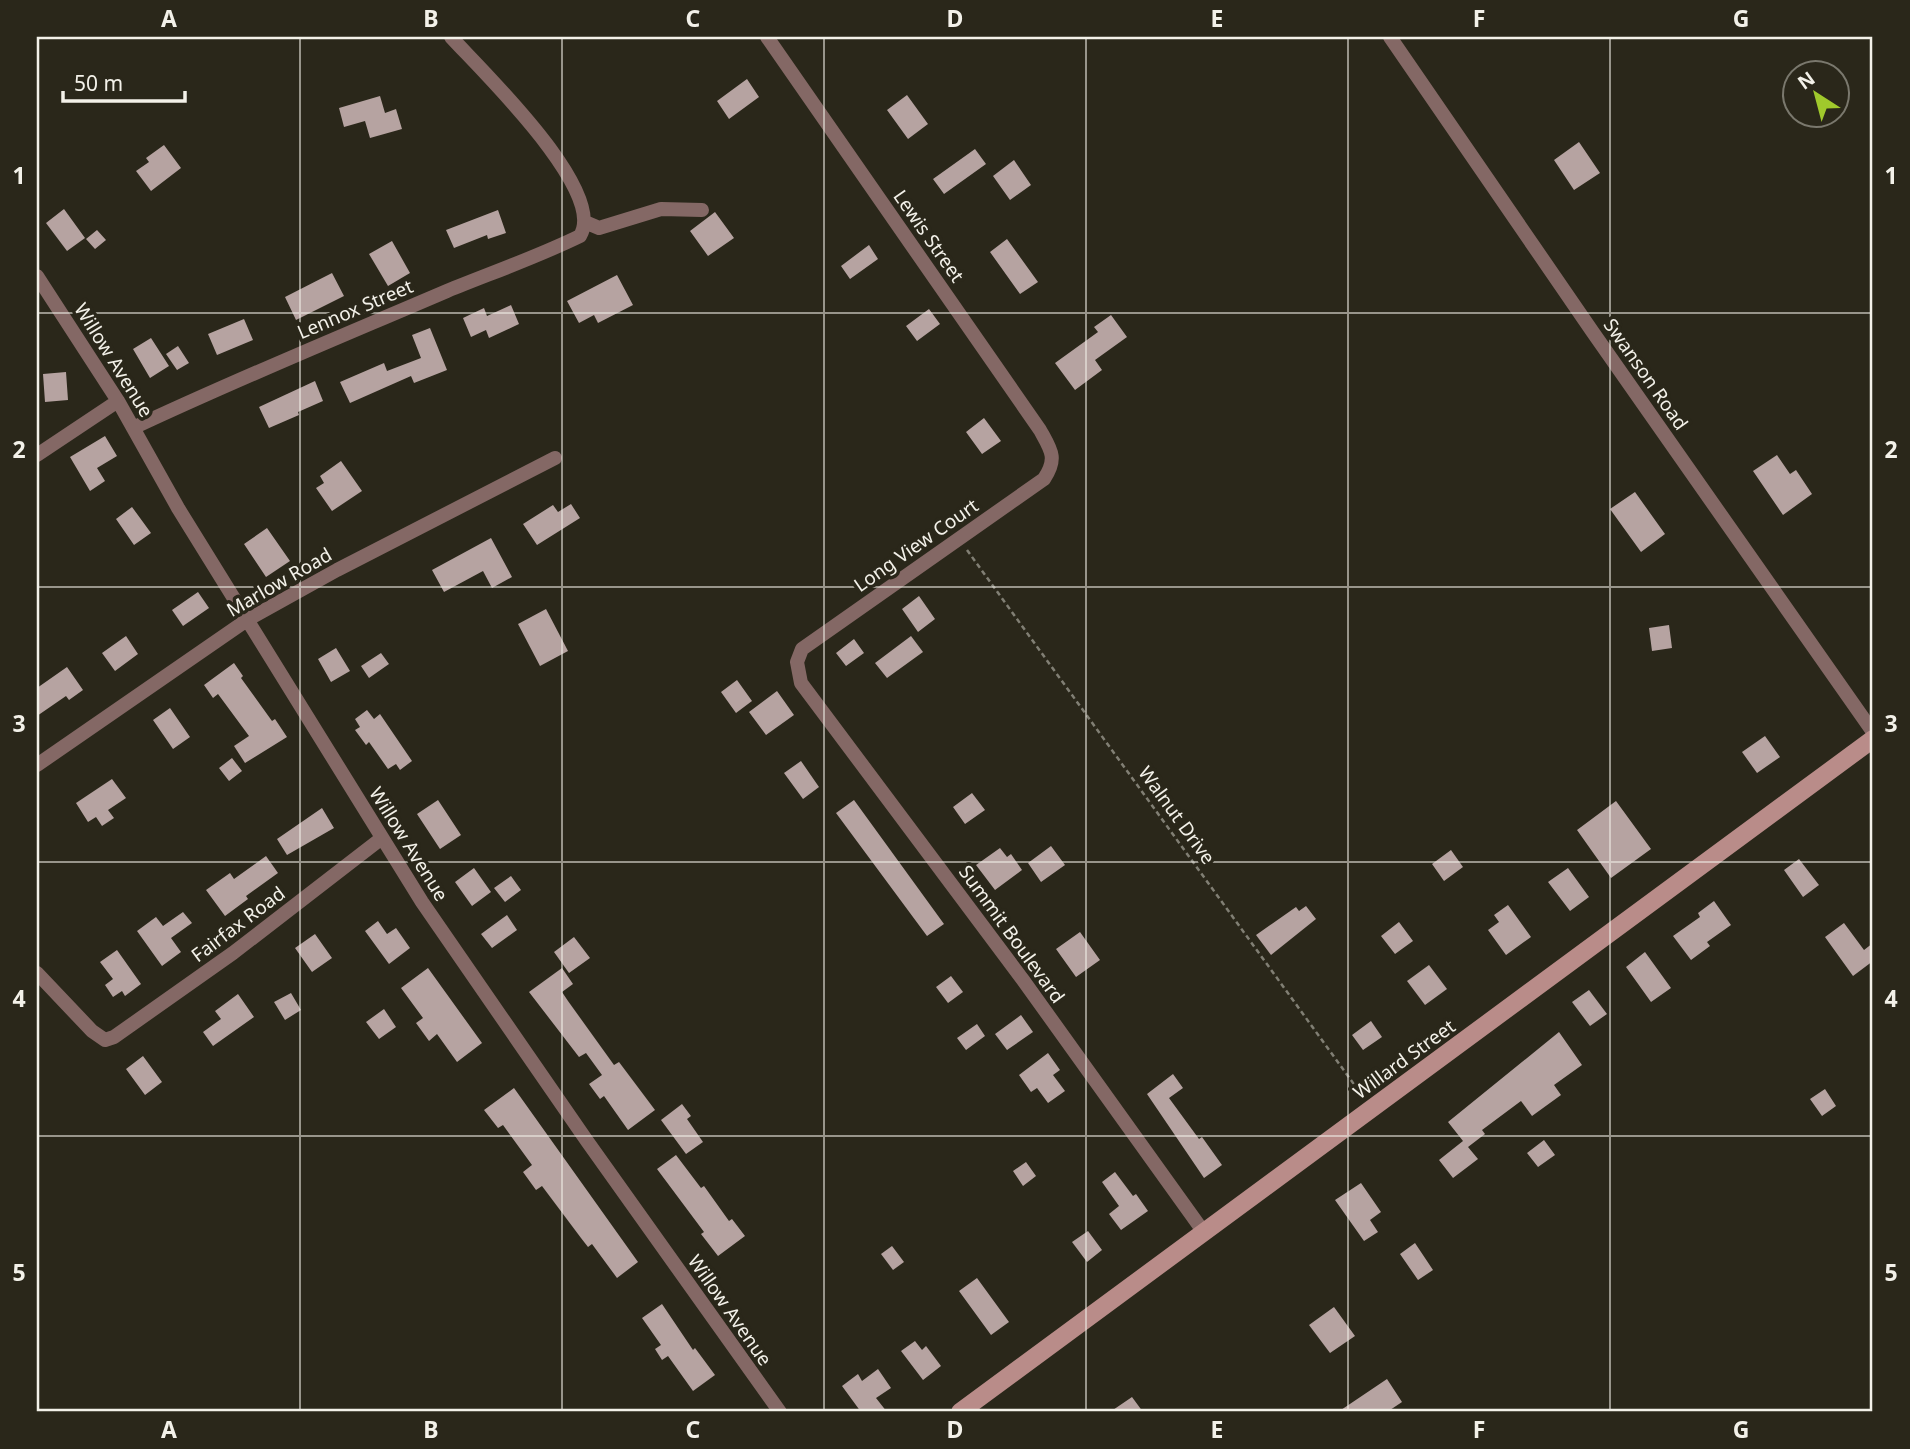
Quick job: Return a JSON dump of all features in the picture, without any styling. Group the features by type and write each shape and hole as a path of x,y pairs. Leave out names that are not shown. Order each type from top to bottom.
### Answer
{"street":[{"path":"451,37 538,131 561,162 581,202 585,222 599,228 661,209 702,210"},
{"name":"Lewis Street","path":"767,37 1040,430 1051,450 1053,461"},
{"name":"Swanson Road","path":"1390,37 1873,732"},
{"name":"Lennox Street","path":"133,428 225,385 559,246 580,236 585,222"},
{"name":"Willow Avenue","path":"37,276 118,401 178,508 422,902 780,1412"},
{"path":"37,455 118,401"},
{"name":"Marlow Road","path":"37,765 247,620 337,570 555,458"},
{"name":"Long View Court","path":"798,658 802,649 1044,479 1053,461"},
{"name":"Summit Boulevard","path":"798,658 801,683 1023,981 1203,1231"},
{"name":"Willard Street","path":"960,1412 1873,739"},
{"name":"Fairfax Road","path":"37,973 92,1031 105,1040 114,1037 233,953 382,838"}],"path":[{"name":"Walnut Drive","path":"959,538 1372,1108"}],"building":[{"path":"747,79 759,97 729,119 717,101"},
{"path":"907,95 928,124 908,139 887,110"},
{"path":"380,96 385,113 396,109 402,129 370,138 365,121 344,127 339,108"},
{"path":"1579,142 1600,173 1574,190 1554,160"},
{"path":"164,145 181,168 151,191 136,171 149,162 146,158"},
{"path":"975,149 986,164 944,194 933,179"},
{"path":"1014,160 1031,185 1010,200 993,176"},
{"path":"64,209 85,238 67,251 46,223"},
{"path":"498,210 506,233 488,239 487,235 454,248 446,230"},
{"path":"715,212 734,238 708,256 690,231"},
{"path":"97,230 106,240 95,249 86,239"},
{"path":"1007,239 1038,282 1020,294 990,252"},
{"path":"392,241 410,273 388,286 369,254"},
{"path":"869,245 878,259 850,279 841,266"},
{"path":"332,273 344,296 296,320 285,297"},
{"path":"617,275 633,305 598,323 594,315 579,323 567,301"},
{"path":"511,305 519,324 489,338 486,330 471,337 463,318 484,308 487,316"},
{"path":"929,309 940,324 917,341 906,326"},
{"path":"1111,315 1127,337 1095,360 1102,370 1075,390 1055,363 1098,332 1094,327"},
{"path":"244,319 253,340 217,355 208,334"},
{"path":"430,328 447,370 414,383 411,376 350,403 340,382 384,363 387,371 421,358 412,335"},
{"path":"151,338 169,366 150,378 133,349"},
{"path":"178,346 189,363 177,370 166,354"},
{"path":"66,372 68,400 45,402 43,374"},
{"path":"315,381 323,401 269,428 259,407"},
{"path":"984,418 1001,441 982,454 966,432"},
{"path":"105,436 117,456 97,468 105,481 90,491 70,457"},
{"path":"1777,455 1790,474 1796,470 1812,494 1783,515 1753,471"},
{"path":"341,461 362,491 332,511 316,488 324,483 320,476"},
{"path":"1635,492 1665,534 1641,552 1610,509"},
{"path":"571,504 580,518 537,545 523,524 553,505 558,512"},
{"path":"132,507 151,533 134,545 116,519"},
{"path":"267,528 290,561 266,577 244,544"},
{"path":"491,538 512,577 492,588 483,571 444,592 432,570"},
{"path":"198,592 209,608 183,626 172,610"},
{"path":"919,596 935,619 918,632 902,609"},
{"path":"546,609 568,651 540,666 518,624"},
{"path":"1669,625 1672,648 1652,651 1649,628"},
{"path":"126,636 138,654 115,671 102,653"},
{"path":"911,636 923,652 887,678 875,663"},
{"path":"854,639 864,653 846,666 836,653"},
{"path":"336,648 350,671 331,682 318,659"},
{"path":"381,653 389,664 369,678 361,666"},
{"path":"234,663 243,676 241,678 287,737 245,763 234,746 249,736 218,694 213,698 204,685"},
{"path":"67,667 83,690 69,700 66,696 37,716 37,688"},
{"path":"737,680 752,701 736,713 721,692"},
{"path":"777,691 794,715 766,735 749,712"},
{"path":"170,708 190,737 173,749 153,720"},
{"path":"367,710 374,719 380,714 412,761 400,770 396,764 388,769 369,742 366,745 355,730 360,727 355,719"},
{"path":"1765,736 1780,757 1757,773 1742,752"},
{"path":"232,758 242,771 229,781 219,768"},
{"path":"801,761 819,787 803,799 784,773"},
{"path":"112,779 126,798 108,810 114,818 102,826 96,817 88,822 76,803"},
{"path":"972,793 985,810 965,824 953,807"},
{"path":"438,800 461,835 440,849 417,814"},
{"path":"854,800 944,924 927,936 836,813"},
{"path":"1616,801 1651,849 1611,878 1577,830"},
{"path":"322,808 334,828 287,855 277,839"},
{"path":"1051,846 1065,865 1041,882 1028,863"},
{"path":"1000,848 1007,857 1011,854 1022,870 995,890 976,865"},
{"path":"1451,850 1463,867 1444,881 1432,864"},
{"path":"266,856 278,873 246,896 248,899 225,916 206,890 230,873 234,879"},
{"path":"1799,859 1819,885 1803,897 1784,870"},
{"path":"474,868 491,892 472,906 455,882"},
{"path":"1568,868 1589,897 1570,911 1548,882"},
{"path":"511,876 521,890 505,902 494,888"},
{"path":"1714,901 1731,925 1707,942 1710,946 1691,960 1673,936 1700,917 1698,913"},
{"path":"1508,905 1531,937 1506,955 1488,930 1499,922 1494,915"},
{"path":"1306,906 1316,919 1271,955 1256,935 1296,907 1299,911"},
{"path":"183,912 192,923 171,938 181,952 162,966 137,931 156,917 163,926"},
{"path":"507,915 517,930 492,948 481,934"},
{"path":"378,921 387,934 396,928 410,948 389,964 365,931"},
{"path":"1399,922 1413,941 1395,954 1381,936"},
{"path":"1844,923 1864,950 1873,943 1873,961 1853,976 1825,937"},
{"path":"1080,932 1100,960 1076,977 1056,949"},
{"path":"315,934 332,958 312,972 295,948"},
{"path":"574,937 590,958 569,973 554,952"},
{"path":"117,950 141,984 125,996 122,991 113,997 105,985 113,979 100,962"},
{"path":"1645,952 1671,988 1651,1002 1626,967"},
{"path":"1429,965 1447,989 1425,1005 1407,981"},
{"path":"428,968 482,1043 457,1062 437,1034 429,1041 416,1023 423,1018 401,988"},
{"path":"562,968 573,984 562,992 614,1065 619,1062 655,1110 628,1130 604,1096 600,1099 589,1084 602,1075 586,1053 579,1057 529,992"},
{"path":"951,976 963,992 948,1003 936,987"},
{"path":"1589,990 1607,1014 1590,1026 1572,1002"},
{"path":"291,993 301,1010 285,1020 274,1002"},
{"path":"238,994 254,1017 213,1046 203,1032 221,1019 215,1011"},
{"path":"384,1009 396,1027 379,1039 366,1022"},
{"path":"1021,1015 1033,1032 1007,1050 995,1034"},
{"path":"1371,1021 1382,1037 1363,1050 1352,1035"},
{"path":"977,1024 985,1036 966,1050 957,1038"},
{"path":"1559,1032 1582,1065 1554,1085 1561,1095 1532,1116 1521,1101 1482,1130 1485,1134 1468,1147 1478,1159 1453,1178 1439,1160 1463,1141 1448,1122"},
{"path":"1048,1053 1060,1070 1053,1075 1065,1091 1048,1103 1037,1088 1031,1092 1019,1075"},
{"path":"143,1056 162,1082 145,1095 126,1069"},
{"path":"1173,1074 1183,1088 1169,1098 1222,1165 1204,1178 1147,1094"},
{"path":"514,1088 638,1262 617,1278 592,1244 588,1247 542,1186 536,1190 523,1172 532,1165 503,1125 498,1128 484,1110"},
{"path":"1825,1089 1836,1106 1822,1116 1810,1099"},
{"path":"682,1104 691,1116 687,1119 703,1142 686,1154 661,1120"},
{"path":"1544,1140 1555,1155 1538,1167 1527,1153"},
{"path":"676,1155 701,1188 704,1186 729,1221 732,1219 745,1236 718,1256 701,1234 704,1232 657,1169"},
{"path":"1026,1162 1036,1176 1023,1186 1013,1171"},
{"path":"1115,1172 1148,1211 1121,1230 1109,1214 1119,1206 1102,1182"},
{"path":"1361,1183 1381,1212 1370,1220 1378,1232 1364,1241 1335,1200"},
{"path":"1088,1231 1102,1250 1087,1262 1072,1242"},
{"path":"1415,1243 1433,1270 1418,1280 1400,1254"},
{"path":"892,1246 904,1262 893,1270 881,1254"},
{"path":"977,1278 1009,1322 991,1335 959,1291"},
{"path":"662,1304 693,1350 695,1348 715,1375 693,1391 668,1356 662,1360 655,1349 661,1345 642,1318"},
{"path":"1334,1307 1355,1336 1330,1353 1309,1325"},
{"path":"915,1341 922,1350 926,1346 941,1366 923,1380 901,1351"},
{"path":"878,1369 891,1388 876,1398 887,1412 861,1412 842,1386 858,1374 862,1381"},
{"path":"1387,1379 1402,1402 1387,1412 1338,1412"},
{"path":"1132,1397 1143,1412 1110,1412"}]}
